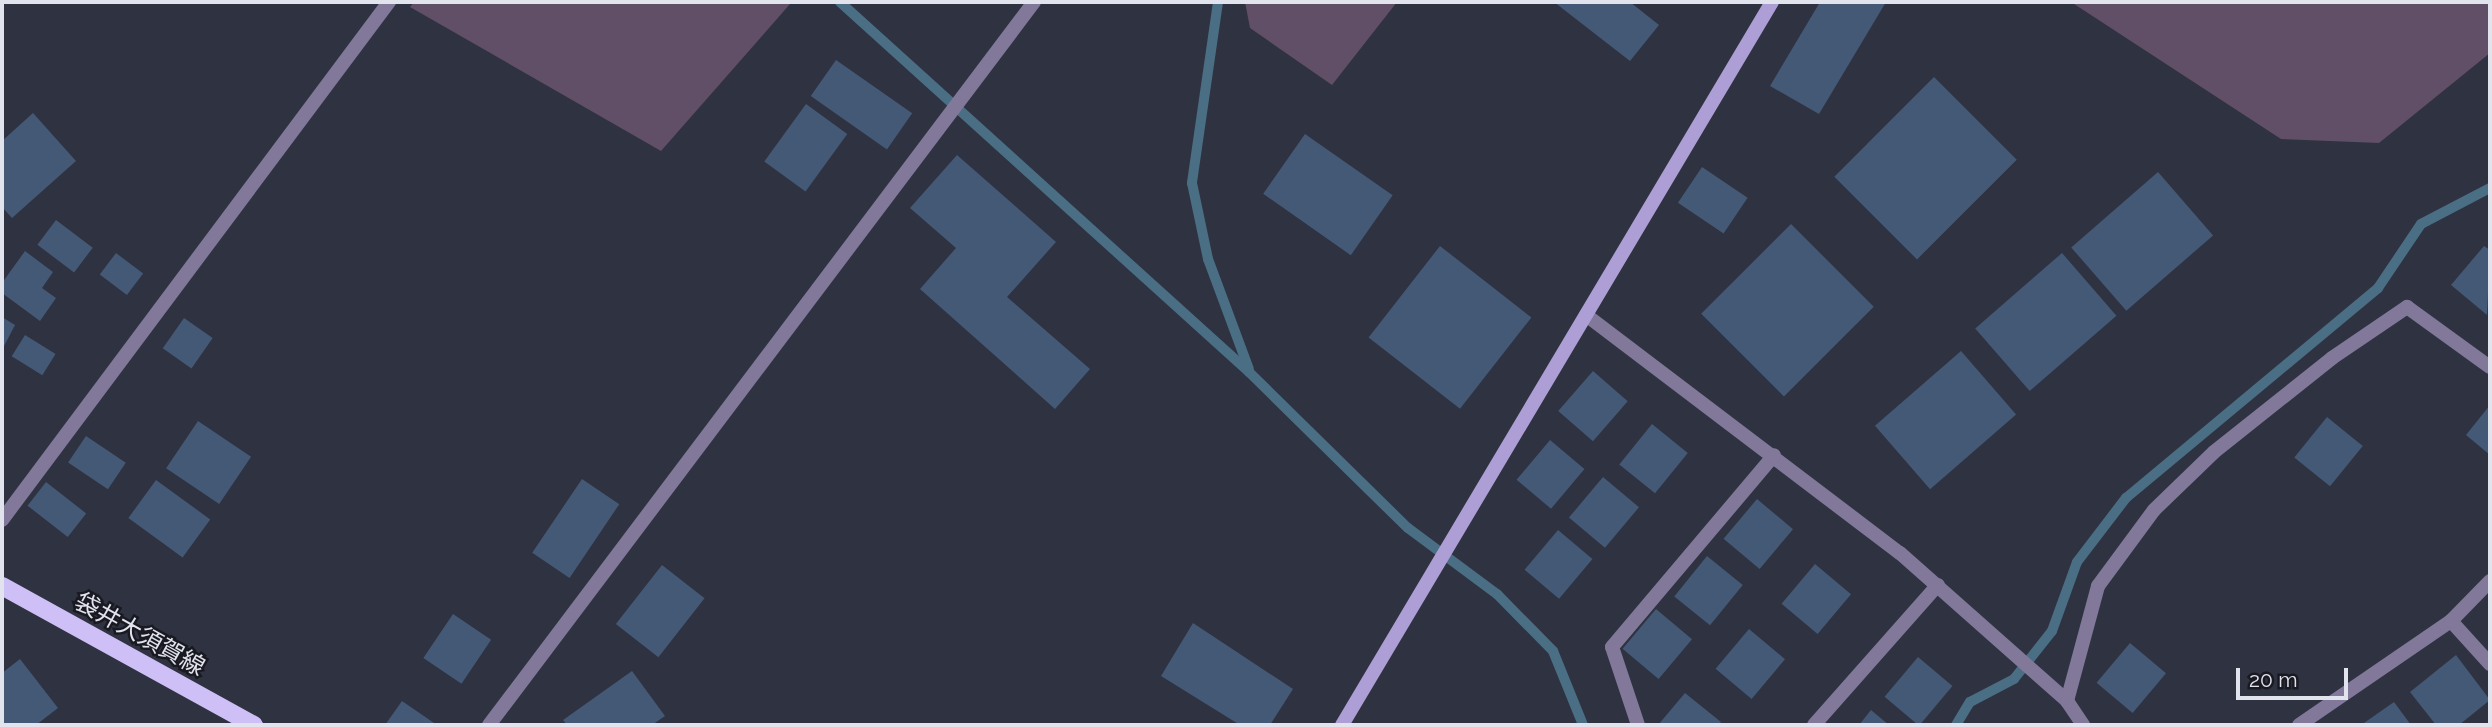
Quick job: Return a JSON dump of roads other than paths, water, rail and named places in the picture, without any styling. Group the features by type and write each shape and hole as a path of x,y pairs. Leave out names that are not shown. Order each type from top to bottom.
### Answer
{"main road":[{"name":"袋井大須賀線","path":"2,586 254,725"}],"street":[{"path":"2,520 389,2"},
{"path":"489,725 943,127 1034,2"},
{"path":"1342,725 1772,2"},
{"path":"2067,701 2098,586 2154,510 2214,452 2332,358 2407,307 2490,367"},
{"path":"1586,315 1774,455 1938,585 2067,701 2079,723"},
{"path":"1638,725 1612,647 1774,455"},
{"path":"2299,725 2451,621 2490,581"},
{"path":"1814,725 1938,585"},
{"path":"2451,621 2490,664"}],"waterway":[{"path":"840,2 1249,372 1408,528 1497,594 1553,651 1583,725"},
{"path":"1218,2 1192,183 1208,259 1249,369"},
{"path":"1956,725 1970,702 2014,679 2052,631 2077,562 2126,498 2378,288 2421,224 2490,188"}]}
